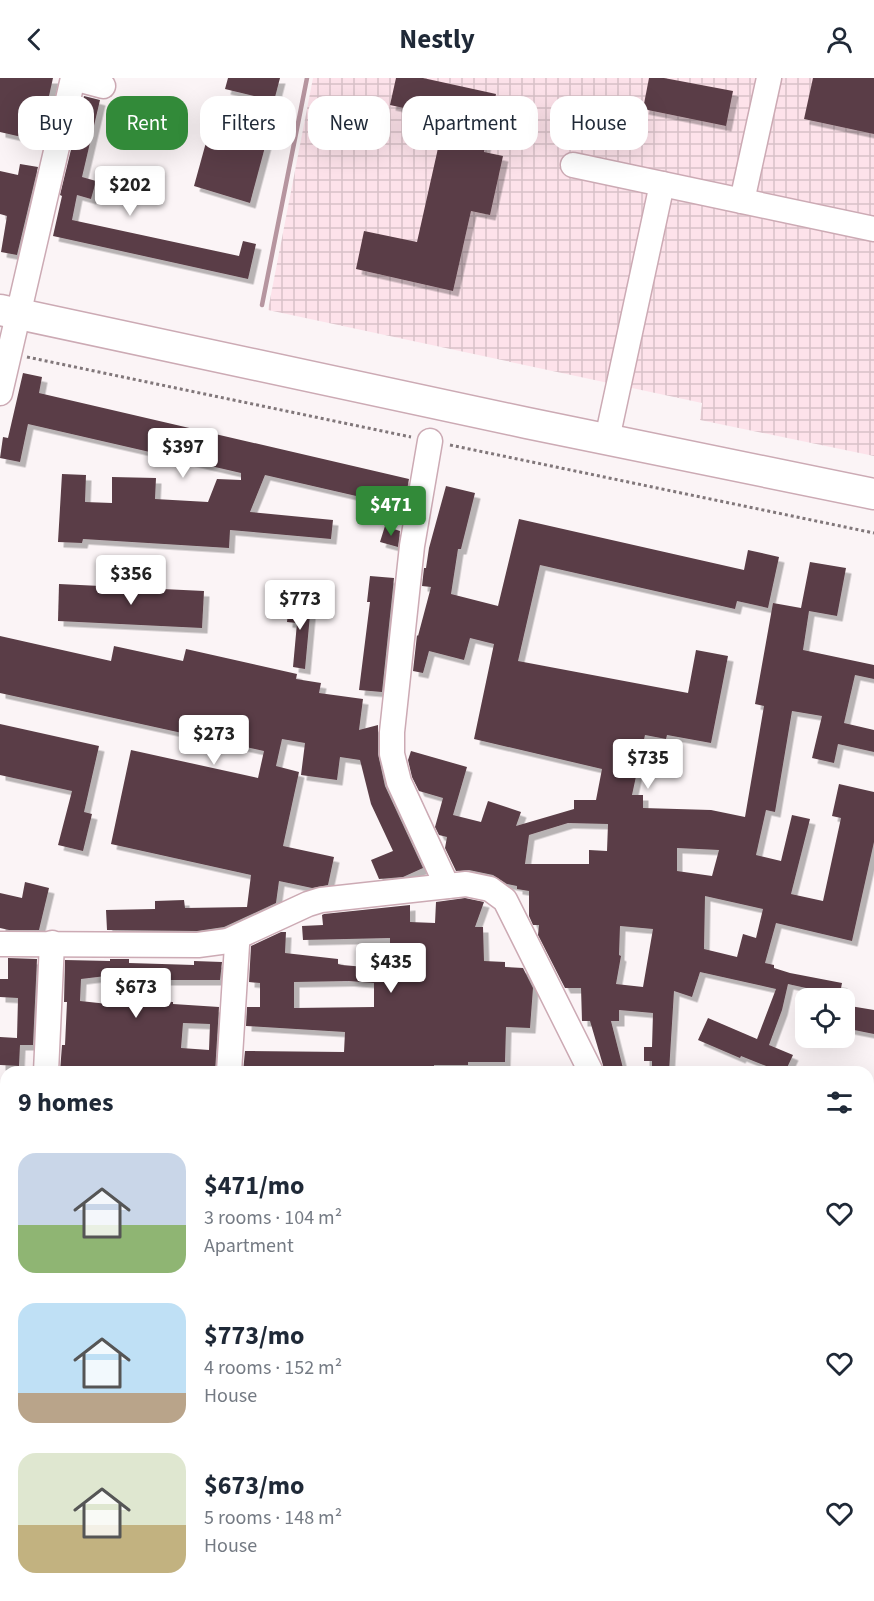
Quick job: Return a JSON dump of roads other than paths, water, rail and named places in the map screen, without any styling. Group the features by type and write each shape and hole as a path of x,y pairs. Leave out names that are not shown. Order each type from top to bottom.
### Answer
{"main road":[{"path":"10,312 874,494"}],"street":[{"path":"0,393 10,312 73,78 103,86"},
{"path":"742,201 769,78"},
{"path":"573,165 874,229"},
{"path":"607,439 662,184"},
{"path":"430,441 412,546 392,732 392,754 399,782 447,886"},
{"path":"0,944 198,945 228,941 321,900 466,884 490,889 505,900 588,1066"},
{"path":"228,941 237,945 229,1066"},
{"path":"46,1066 52,943"}],"waterway":[{"path":"262,305 307,78"}]}
